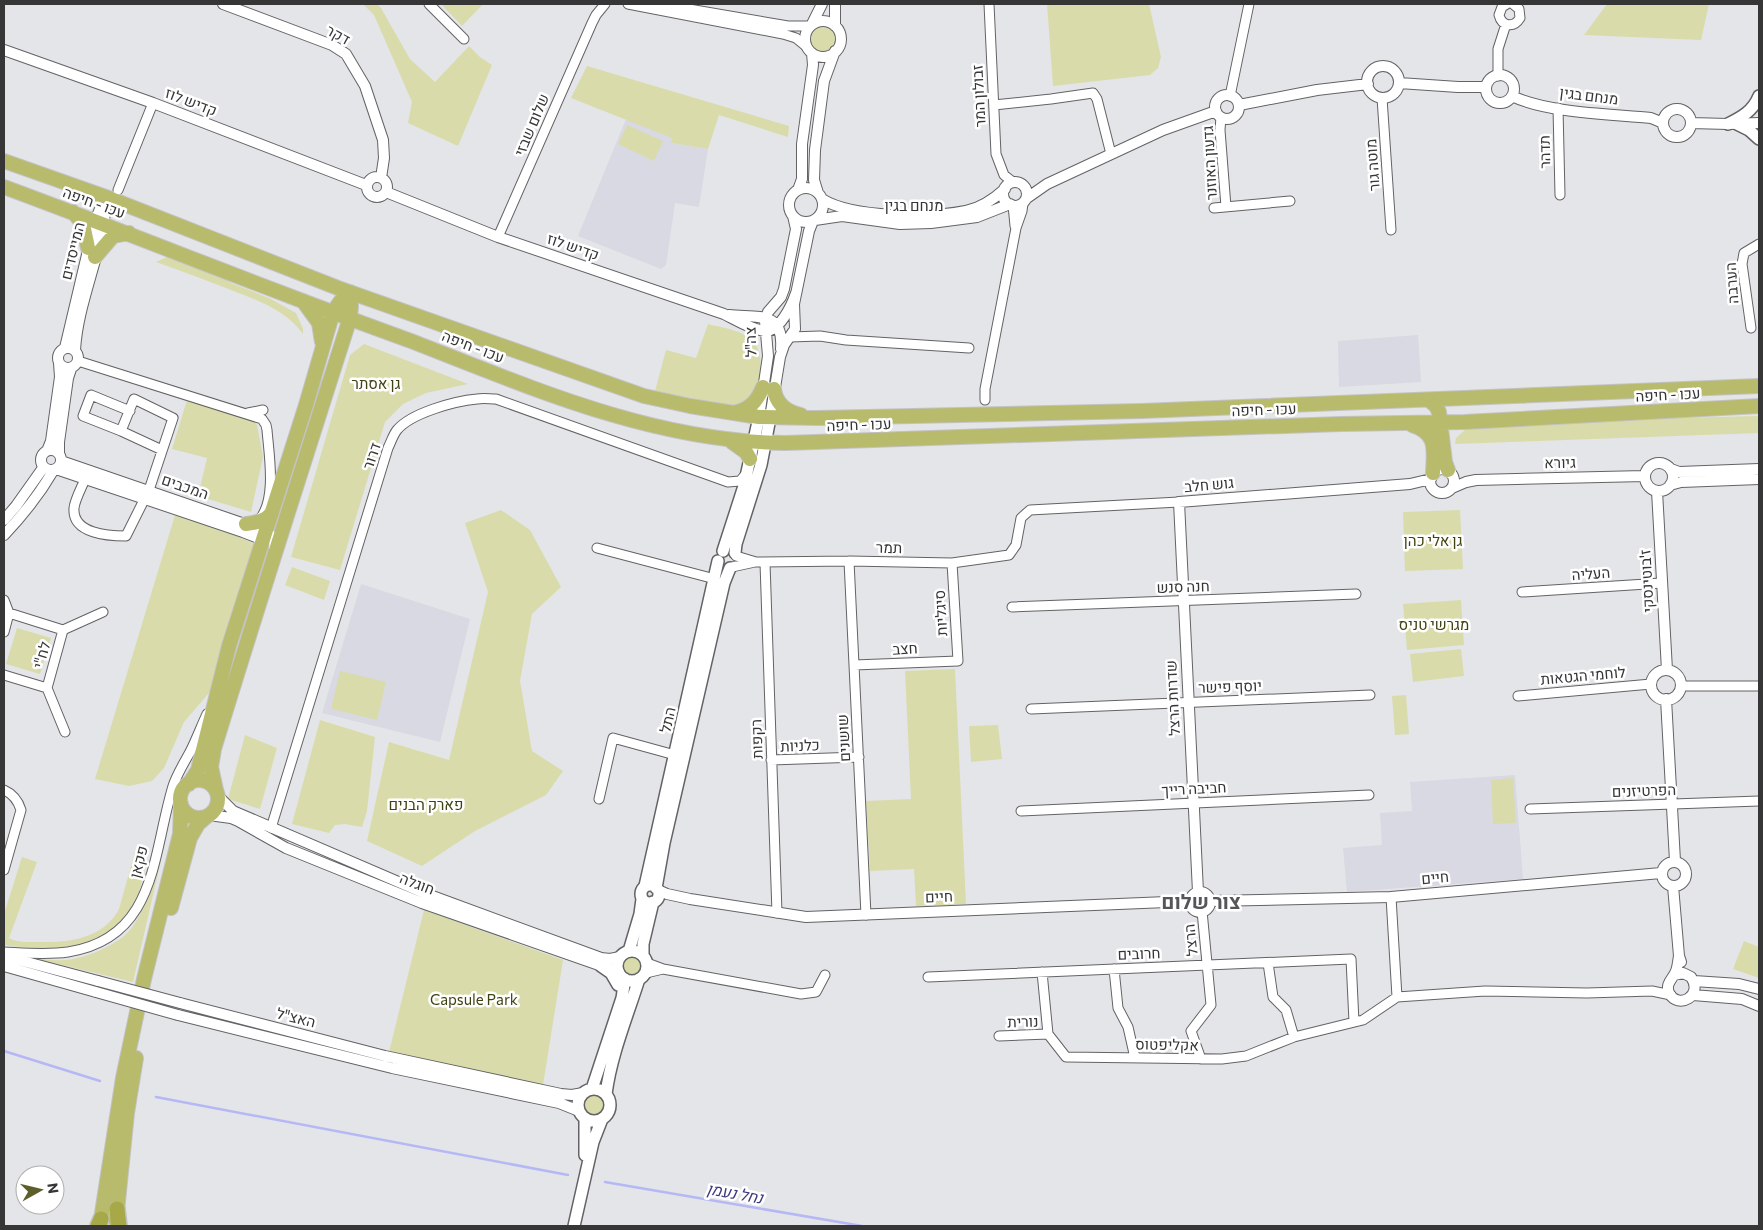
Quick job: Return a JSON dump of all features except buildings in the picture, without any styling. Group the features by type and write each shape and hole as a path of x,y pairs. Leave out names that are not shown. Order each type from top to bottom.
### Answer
{"highway":[{"name":"עכו - חיפה","path":"4,161 112,194 350,292 644,396 764,418 1142,411 1743,385 1759,386"},
{"name":"עכו - חיפה","path":"4,187 531,387 620,418 678,432 729,440 760,443 916,440 1407,424 1759,406"},
{"path":"73,212 84,224 92,252 113,236 129,233"},
{"path":"100,1224 123,1078 144,978 180,834 182,793 198,770 257,530 272,511 333,312 350,292"},
{"path":"117,1226 132,1084 153,978 190,838 198,824 217,806 211,767 214,749 271,562 350,318 352,306 350,292"},
{"path":"303,300 320,327 322,338 321,355"},
{"path":"342,344 353,332 366,329 382,330"},
{"path":"1743,385 1759,381"},
{"path":"730,413 750,407 768,388 787,410 819,418"},
{"path":"1429,400 1436,406 1441,422 1444,451 1451,473"},
{"path":"1444,451 1448,436 1465,422"},
{"path":"1407,424 1429,432 1433,449 1432,479"},
{"path":"729,440 746,452 750,459"},
{"path":"189,784 196,781 205,781 216,792"},
{"path":"181,804 184,810 191,816 198,818 208,816"}],"main road":[{"path":"1732,124 1754,106 1759,96"},
{"path":"1732,124 1749,130 1759,139"},
{"name":"צה\"ל","path":"760,443 764,418"},
{"path":"736,554 729,550 721,556 721,566 731,568 737,562 736,544 760,443"},
{"name":"התל","path":"606,1094 614,1057 644,968 643,944 675,755 715,579 750,459 760,443"},
{"name":"התל","path":"625,954 640,914 652,894 724,582 731,568"},
{"path":"637,951 644,968 634,981 622,975 617,967 625,954 637,951"},
{"path":"601,966 616,980 622,998"},
{"path":"582,1189 585,1158 582,1115 578,1101 588,1091 622,998 622,975"},
{"path":"574,1226 593,1142 602,1120 610,1109 609,1098 606,1094 602,1091 588,1091"},
{"path":"582,1115 595,1122 602,1120"}],"street":[{"name":"דקר","path":"222,4 332,45 346,54 364,86 383,140 384,158 381,178"},
{"path":"428,4 464,39"},
{"name":"שלום שבזי","path":"592,23 594,4"},
{"path":"601,4 606,4"},
{"name":"שלום שבזי","path":"498,237 592,23 596,15 606,4"},
{"path":"628,4 790,36 801,41 809,50 819,56 835,52"},
{"path":"660,4 788,26 811,25 823,21 835,26 840,39 824,81 815,150 814,180 823,208 819,217 814,221 804,222 793,216 789,207 802,179 802,144 813,65 805,35 811,25 822,4"},
{"path":"835,26 836,4"},
{"name":"זבולון המר","path":"989,4 996,154 1004,175 1013,185"},
{"path":"1230,96 1249,4"},
{"path":"1508,4 1520,9 1520,18 1516,24 1506,24 1500,18 1499,14 1508,4"},
{"path":"1498,76 1498,49 1506,24"},
{"name":"קדיש לוז","path":"4,50 366,185"},
{"path":"1381,66 1395,71 1399,83 1395,93 1382,98 1372,93 1368,84 1369,76 1381,66"},
{"path":"1498,76 1504,76 1513,86 1512,96 1505,102 1496,102 1488,97 1486,87 1490,79 1498,76"},
{"path":"1399,83 1486,87"},
{"path":"1239,105 1317,90 1368,84"},
{"path":"994,105 1092,93 1097,98 1111,154"},
{"path":"1223,96 1230,96 1235,98 1239,105 1239,111 1234,117 1226,119 1219,114 1216,105 1223,96"},
{"name":"מנחם בגין","path":"1512,96 1520,100 1558,108 1651,118 1663,123"},
{"name":"מוטה גור","path":"1382,98 1391,230"},
{"path":"112,194 153,104"},
{"name":"תדהר","path":"1558,108 1560,195"},
{"path":"1676,109 1685,112 1691,123 1685,135 1677,137 1669,134 1663,123 1668,112 1676,109"},
{"path":"1011,205 1020,205 1048,184 1163,130 1219,114"},
{"name":"גדעון האוזנר","path":"1219,114 1226,207"},
{"path":"1691,123 1759,123"},
{"path":"372,178 381,178 387,185 386,192 382,196 375,198 369,195 366,185 372,178"},
{"path":"1013,185 1048,184"},
{"path":"985,400 985,389 1016,228 1027,190 1013,185"},
{"path":"1013,185 1004,198 1011,205 1016,228"},
{"name":"מנחם בגין","path":"820,196 832,205 864,212 937,214 966,211 985,204 1013,185"},
{"path":"798,190 806,188 820,196"},
{"name":"קדיש לוז","path":"386,192 498,237 724,314 765,332"},
{"name":"המייסדים","path":"70,349 81,315 92,252 100,222 112,194"},
{"name":"גדעון האוזנר","path":"1214,208 1290,201"},
{"name":"מנחם בגין","path":"814,221 842,216 900,224 931,223 977,217 1011,205"},
{"name":"צה\"ל","path":"764,418 768,388 768,344 764,326 766,317 781,297 784,289 796,229 793,216"},
{"name":"צה\"ל","path":"768,388 782,350 795,329 793,310 809,231 814,221"},
{"name":"הערבה","path":"1751,328 1742,264 1744,253 1759,244"},
{"path":"765,332 778,325 789,310 796,293"},
{"name":"קדיש לוז","path":"724,314 766,317 778,325"},
{"path":"794,321 820,336"},
{"path":"778,325 781,344 779,362"},
{"path":"790,337 820,336 846,340 969,348"},
{"path":"4,535 26,512 41,491 54,465 68,378 78,355 70,349 59,354 60,377 51,441 47,450 40,458 54,465"},
{"path":"59,363 64,368 75,365 248,414 264,421 267,430 269,454 270,495 257,530 274,539 271,562"},
{"path":"130,411 91,395 83,408 84,416 162,450"},
{"name":"דרור","path":"271,828 388,448 396,431 402,425 424,413 452,404 477,398 496,399 728,482"},
{"path":"86,478 74,508 76,519 85,527 97,533 126,536 147,494 173,418 134,399 121,431"},
{"path":"248,414 263,410"},
{"path":"4,520 54,465 54,450 47,450"},
{"path":"1671,469 1673,477 1667,489 1657,491 1649,486 1645,476 1649,468 1657,463 1662,463 1680,472 1759,469"},
{"name":"המכבים","path":"54,465 86,478 147,494 258,538 257,530 147,494 54,465"},
{"name":"גוש חלב","path":"1016,545 1021,518 1030,510 1179,502 1410,484 1432,479 1441,469 1451,473"},
{"path":"1432,479 1442,492 1452,488 1451,473"},
{"name":"גיורא","path":"1451,473 1476,480"},
{"path":"728,482 740,481 746,474"},
{"name":"גיורא","path":"1452,488 1476,480 1645,476"},
{"path":"1670,485 1681,482 1759,479"},
{"path":"728,482 733,487 739,500"},
{"name":"ז'בוטינסקי","path":"1657,491 1667,670"},
{"name":"שדרות הרצל","path":"1179,502 1198,892"},
{"name":"תמר","path":"731,568 760,563 849,561 952,563 1009,555 1016,545"},
{"path":"597,548 715,579"},
{"name":"תמר","path":"736,554 760,563"},
{"name":"שושנים","path":"849,561 866,914"},
{"name":"רקפות","path":"760,563 777,913"},
{"name":"סיגליות","path":"952,563 958,661"},
{"name":"העליה","path":"1522,592 1662,583"},
{"name":"חנה סנש","path":"1012,607 1356,594"},
{"path":"4,600 10,613 4,632"},
{"name":"לח\"י","path":"10,613 63,630 103,612"},
{"name":"לח\"י","path":"63,630 47,688 65,732"},
{"name":"חצב","path":"854,665 958,661"},
{"path":"1667,670 1676,673 1681,686 1676,696 1666,700 1657,696 1652,688 1652,684 1656,674 1667,670"},
{"name":"לח\"י","path":"4,674 47,688"},
{"name":"פקאן","path":"4,952 52,953 77,950 111,936 132,917 147,889 174,784 193,747 220,684"},
{"name":"לוחמי הגטאות","path":"1518,696 1652,684"},
{"path":"1681,686 1759,686"},
{"name":"יוסף פישר","path":"1031,709 1370,695"},
{"path":"1666,700 1674,861"},
{"path":"599,799 614,738 675,755 680,762 681,770"},
{"name":"כלניות","path":"771,760 859,758"},
{"path":"4,790 18,800 21,810 7,851 4,870"},
{"name":"חוגלה","path":"216,792 233,811 434,897 602,958 610,959 625,954"},
{"name":"חביבה רייך","path":"1021,811 1369,795"},
{"name":"הפרטיזנים","path":"1530,809 1759,801"},
{"name":"חוגלה","path":"208,816 238,820 286,848 422,903 622,975"},
{"path":"1674,861 1683,864 1686,877 1681,884 1673,886 1664,882 1662,873 1666,864 1674,861"},
{"name":"חיים","path":"1210,901 1391,896 1662,873"},
{"path":"1671,995 1669,991 1671,979 1679,956 1673,886"},
{"path":"1198,892 1205,893 1210,901 1208,908 1202,911 1195,910 1191,901 1192,896 1198,892"},
{"name":"חיים","path":"652,894 806,917 1191,901"},
{"path":"1391,896 1397,997 1485,991 1578,993 1652,991 1685,1000 1693,994 1696,985 1679,956"},
{"name":"הרצל","path":"1201,1058 1191,1031 1211,1005 1202,911"},
{"name":"האצ\"ל","path":"4,956 180,1004 401,1060 560,1094 572,1095 588,1091"},
{"name":"חרובים","path":"928,977 1351,959 1354,1022"},
{"path":"1268,963 1273,997 1286,1010 1294,1037"},
{"name":"האצ\"ל","path":"4,966 178,1015 392,1068 559,1103 582,1115"},
{"path":"644,968 663,969 801,994 816,992 824,975"},
{"path":"1114,969 1118,1008 1128,1027 1136,1058"},
{"path":"1042,972 1048,1034"},
{"path":"1652,991 1678,973 1759,989"},
{"path":"1693,994 1742,999 1759,1006"},
{"name":"אקליפטוס","path":"1048,1034 1066,1057 1222,1059 1246,1056 1294,1037 1363,1020 1371,1016 1388,1001 1397,997"},
{"name":"נורית","path":"999,1036 1048,1034"}],"shaded area":[{"path":"626,119 673,138 671,143 708,149 699,207 675,203 666,265 661,269 578,236"},
{"path":"1418,335 1421,382 1339,387 1338,341"},
{"path":"361,584 470,619 440,742 322,713"},
{"path":"1515,775 1523,879 1347,892 1343,848 1382,845 1380,813 1412,811 1410,782"}],"green space":[{"path":"363,4 377,4 381,8 410,59 435,82 469,46 492,65 458,146 408,123 412,102 374,15"},
{"path":"441,4 483,4 462,26"},
{"path":"1047,4 1149,4 1161,57 1158,68 1150,75 1053,86"},
{"path":"1607,4 1709,4 1701,40 1584,35"},
{"path":"823,26 832,30 836,39 832,48 823,52 814,48 810,39 814,30"},
{"path":"587,66 789,126 788,137 719,115 708,149 671,143 672,138 571,98"},
{"path":"627,125 663,141 654,161 618,144"},
{"path":"169,256 217,273 231,283 269,298 296,313 303,329 303,334 286,317 265,304 156,262"},
{"path":"708,324 745,335 754,342 758,349 760,359 759,379 750,397 743,403 734,406 715,406 655,391 666,350 696,358"},
{"name":"גן אסתר","path":"364,344 468,384 426,393 403,404 385,422 340,570 291,557 350,355"},
{"path":"187,400 254,421 257,425 263,457 251,512 198,496 207,458 172,449"},
{"path":"1759,416 1759,433 1455,444 1456,438 1467,428 1552,421"},
{"name":"פארק הבנים","path":"501,510 530,530 561,587 532,614 520,681 532,751 563,771 546,795 475,831 422,866 367,841 389,742 449,760 488,592 465,523"},
{"name":"גן אלי כהן","path":"1460,510 1463,569 1405,571 1403,512"},
{"path":"175,515 242,538 256,545 215,686 184,722 164,768 152,781 129,786 95,779"},
{"path":"292,567 330,581 324,600 285,585"},
{"name":"מגרשי טניס","path":"1461,600 1464,645 1407,650 1403,604"},
{"path":"17,628 51,638 40,674 6,664"},
{"path":"1461,649 1464,676 1413,682 1410,654"},
{"path":"955,669 966,904 916,906 914,869 870,871 866,801 911,799 905,671"},
{"path":"340,671 386,682 377,720 331,709"},
{"path":"1406,695 1409,734 1395,735 1392,696"},
{"path":"320,720 375,737 367,811 362,827 345,824 335,825 329,833 292,824"},
{"path":"998,725 1002,759 971,762 969,726"},
{"path":"245,735 277,748 260,809 228,799"},
{"path":"1513,778 1516,823 1493,824 1491,780"},
{"path":"135,852 142,856 145,866 140,890 131,910 120,924 106,934 74,946 56,948 4,945 4,914 22,857 37,862 9,938 24,942 51,942 85,937 105,927 113,919 119,909"},
{"path":"162,856 133,982 33,958 60,960 79,958 103,949 124,936 142,910"},
{"name":"Capsule Park","path":"424,910 563,960 543,1085 389,1052"},
{"path":"1744,941 1759,947 1759,978 1733,969"},
{"path":"628,956 636,956 642,962 642,970 636,976 628,976 622,970 622,962"},
{"path":"594,1094 599,1095 605,1101 605,1111 599,1117 594,1118 589,1117 583,1111 582,1106 583,1101 589,1095"}],"waterway":[{"path":"4,1051 100,1081"},
{"path":"156,1097 568,1175"},
{"name":"נחל נעמן","path":"605,1182 862,1226"}],"district":[{"name":"צור שלום","path":"1201,902"}]}
